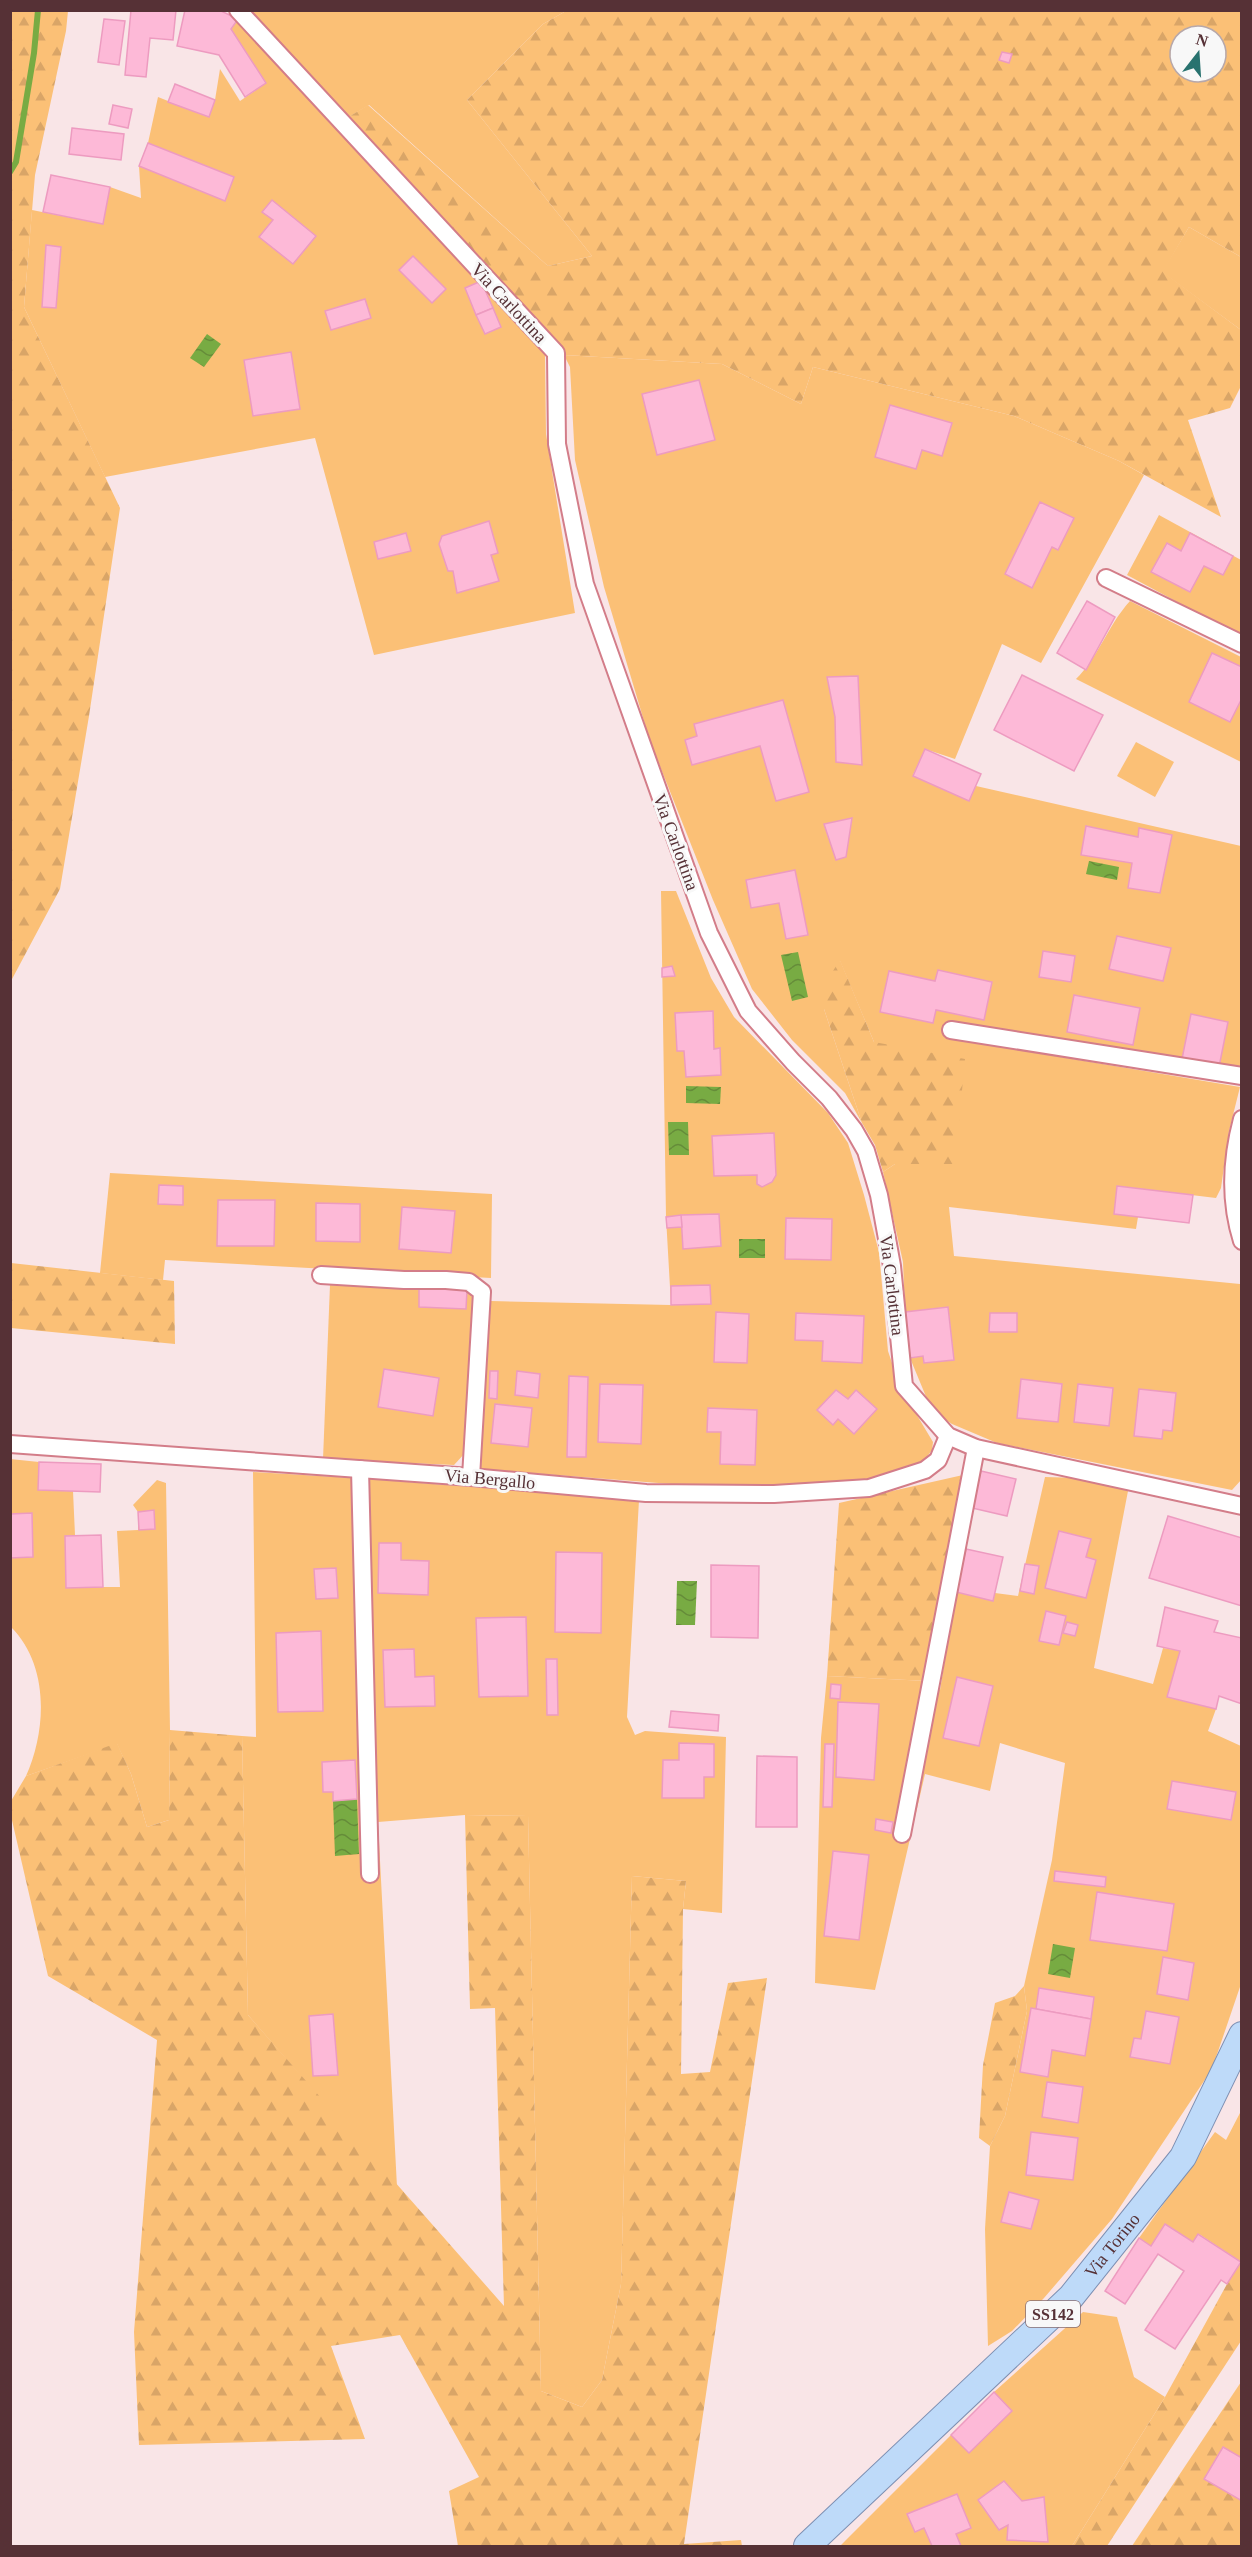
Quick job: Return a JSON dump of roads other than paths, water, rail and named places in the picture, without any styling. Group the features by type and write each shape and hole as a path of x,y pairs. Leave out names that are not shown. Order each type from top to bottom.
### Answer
{"main road":[{"name":"Via Torino","path":"807,2547 1071,2297 1184,2157 1242,2035"}],"street":[{"name":"Via Carlottina","path":"238,10 556,353 557,444 585,584 709,933 748,1011 793,1062 829,1098 854,1130 866,1151 879,1195 892,1266 904,1386 948,1437 976,1448 1242,1506"},
{"path":"1106,578 1242,644"},
{"path":"951,1030 1242,1076"},
{"path":"1242,1119 1231,1184 1236,1222 1242,1241"},
{"path":"321,1275 469,1282 482,1292 471,1477"},
{"name":"Via Bergallo","path":"10,1444 471,1477 646,1493 774,1494 869,1488 925,1470 938,1460 948,1437"},
{"path":"902,1834 976,1448"},
{"path":"360,1469 370,1874"}],"water":[{"path":"207,334 221,344 204,367 190,358"},
{"path":"1089,861 1119,867 1117,880 1086,874"},
{"path":"798,952 808,997 792,1001 781,955"},
{"path":"686,1086 721,1087 720,1104 686,1103"},
{"path":"668,1122 688,1122 689,1155 669,1155"},
{"path":"739,1239 765,1239 765,1258 739,1258"},
{"path":"677,1581 697,1581 695,1625 676,1625"},
{"path":"357,1799 359,1854 335,1856 333,1801"},
{"path":"1053,1944 1075,1948 1070,1978 1048,1974"}],"waterway":[{"path":"10,172 16,162 34,53 38,10"}]}
